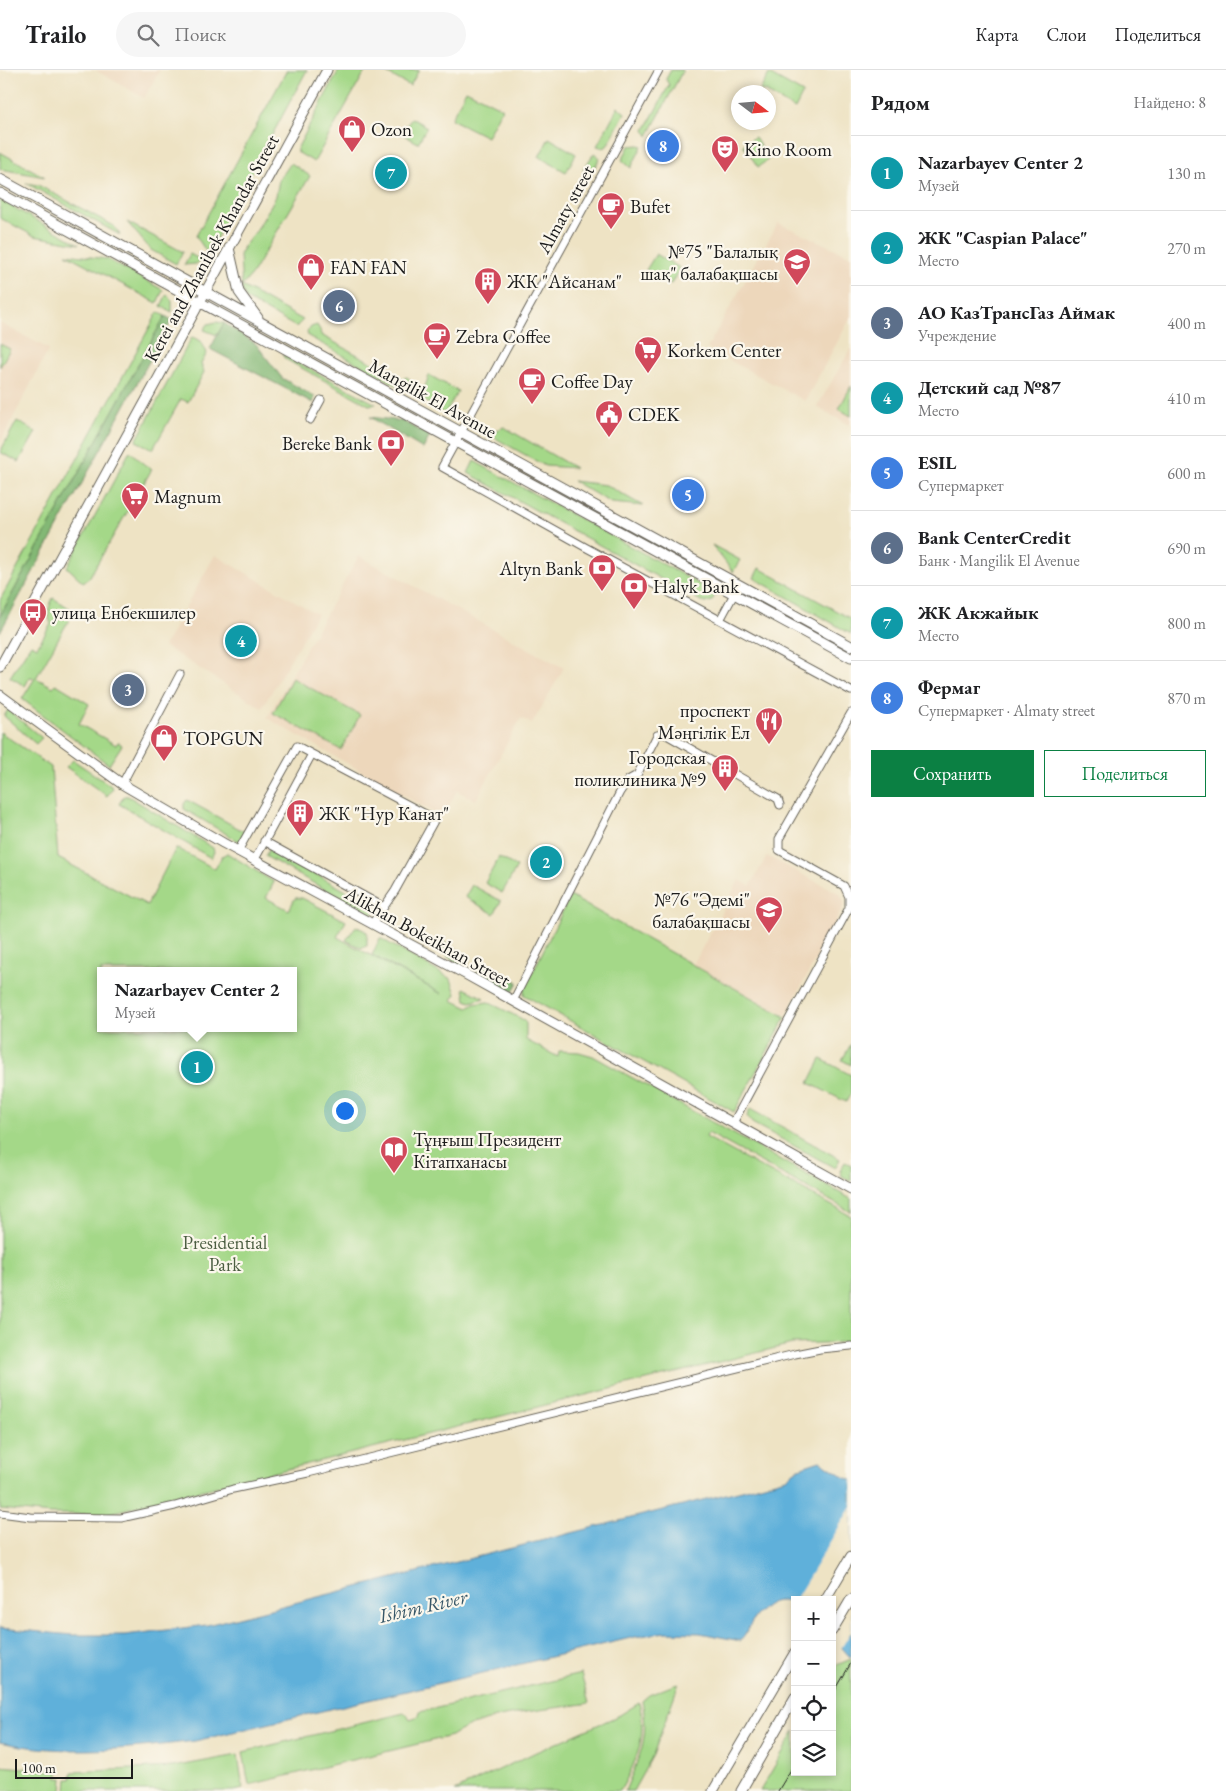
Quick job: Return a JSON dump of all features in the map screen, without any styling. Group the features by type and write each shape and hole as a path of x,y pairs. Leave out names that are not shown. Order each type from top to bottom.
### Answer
{"main road":[{"name":"Kerei and Zhanibek Khandar Street","path":"0,667 327,70"},
{"name":"Mangilik El Avenue","path":"0,179 851,646"},
{"name":"Mangilik El Avenue","path":"0,193 851,658"},
{"path":"229,248 239,292 261,322"},
{"name":"Alikhan Bokeikhan Street","path":"0,695 122,784 254,861 513,1001 851,1188"},
{"path":"827,1596 851,1556"},
{"path":"836,1625 851,1599"},
{"path":"712,1791 791,1659"},
{"path":"743,1787 791,1704"}],"street":[{"name":"Almaty street","path":"659,70 442,467 720,620"},
{"path":"310,420 321,400"},
{"path":"739,585 720,620 851,691"},
{"path":"122,784 180,674"},
{"path":"733,1123 849,908 848,896 844,886 779,850 779,839 851,713"},
{"path":"513,1001 620,792 628,780 637,775 657,735 664,734 778,799 780,805"},
{"path":"238,851 297,746 435,819 395,891 372,924"},
{"path":"254,861 312,754"},
{"path":"264,841 384,907"},
{"path":"0,1513 31,1516 121,1518 795,1354 851,1346"}],"shaded area":[{"path":"95,70 160,70 144,98"},
{"name":"№75 \"Балалық шақ\" балабақшасы","path":"778,223 851,256 851,317 805,401 707,348"},
{"path":"0,323 49,349 0,443"},
{"path":"851,348 851,426 817,407"},
{"path":"215,555 317,614 262,708 164,646"},
{"path":"359,556 564,668 532,724 521,718 476,800 457,791 442,817 267,718"},
{"name":"№76 \"Әдемі\" балабақшасы","path":"767,856 840,894 845,904 786,1015 693,965 739,880 750,886"}],"green space":[{"path":"287,70 307,70 208,254 196,236"},
{"path":"339,70 366,70 314,162 297,152 297,149"},
{"path":"381,70 419,70 410,86"},
{"path":"671,70 683,70 648,136 645,130 669,85 666,79"},
{"path":"769,74 803,93 795,109 776,98 776,85 763,85"},
{"path":"466,90 502,108 487,137 451,119"},
{"path":"618,107 625,113 607,146 604,148 597,146"},
{"path":"411,118 427,127 418,143 402,134"},
{"path":"755,137 769,159 758,167 743,145"},
{"path":"549,138 576,154 566,172 539,157"},
{"path":"629,146 642,146 631,168 622,160"},
{"path":"0,152 45,177 0,169"},
{"path":"594,153 600,158 588,178 583,170"},
{"path":"291,163 310,176 252,274 242,286 303,320 296,327 246,299 242,290 240,255 276,196 279,180"},
{"path":"26,183 38,185 114,226 120,235"},
{"path":"0,200 79,244 34,236 0,218"},
{"path":"127,222 183,252 176,264 151,250"},
{"path":"66,254 107,259 163,290 157,303"},
{"path":"190,254 201,260 196,264 184,265"},
{"path":"656,254 680,268 671,284 646,270"},
{"path":"167,294 172,301 172,312 161,306"},
{"path":"158,312 165,316 0,616 0,600"},
{"path":"165,316 172,320 0,632 0,616"},
{"path":"224,323 217,335 204,330 208,324"},
{"path":"224,323 256,344 282,378 315,397 313,403 210,349"},
{"path":"317,325 321,335 402,379 407,377 414,383 413,388 407,391 308,336 307,332 311,327"},
{"path":"192,337 201,341 207,353 201,364 204,372 188,402 181,399 153,449 136,441"},
{"path":"0,344 10,349 0,367"},
{"path":"282,354 376,404 369,405 285,359"},
{"path":"429,375 458,391 445,414 423,400 422,396"},
{"path":"851,386 851,416 839,409"},
{"path":"370,417 402,421 430,436 423,449"},
{"path":"17,421 36,432 19,462 0,452"},
{"path":"504,427 575,468 545,466 488,434"},
{"path":"130,451 152,469 89,578 83,582 67,567"},
{"path":"474,461 716,593 712,601 705,603 468,473"},
{"path":"573,481 606,485 643,506 611,503"},
{"path":"712,545 740,560 733,572"},
{"path":"759,568 851,619 851,634 754,578"},
{"path":"53,598 74,611 36,678 53,687 56,684 89,704 79,724 116,745 118,742 122,745 109,765 22,699 35,678 30,677 25,686 10,677 31,644 37,647 51,624 49,611"},
{"path":"292,678 360,715 341,750 273,713"},
{"path":"8,710 42,738 36,744 4,716"},
{"name":"Presidential Park","path":"0,732 51,767 58,858 147,905 176,848 215,869 222,856 227,853 274,882 266,898 289,910 295,898 302,898 346,921 337,937 442,994 372,955 380,938 451,979 456,994 452,1000 468,1008 474,1004 488,1002 522,1019 526,1023 526,1040 558,1057 559,1051 579,1052 593,1056 851,1199 851,1212 708,1133 706,1137 851,1216 851,1342 792,1344 106,1514 51,1514 0,1509"},
{"path":"73,760 113,788 107,796 66,767"},
{"path":"124,796 128,796 213,848 214,852 211,858 119,804"},
{"path":"187,800 245,832 240,842 184,809 184,804"},
{"path":"270,848 376,908 372,916 265,856"},
{"path":"499,857 517,867 502,893 485,883"},
{"path":"472,885 501,901 494,914 465,897"},
{"path":"570,896 786,1017 734,1112 524,995 524,990"},
{"path":"356,926 367,932 367,946 361,948 346,940"},
{"path":"442,941 471,957 466,966 454,961 443,952 438,946"},
{"path":"480,961 518,982 512,993 478,973"},
{"path":"464,988 484,998 471,1002 466,1000"},
{"path":"851,1044 851,1065 842,1060"},
{"path":"821,1059 851,1075 851,1093 846,1102 809,1083"},
{"path":"750,1109 840,1159 835,1168 752,1123 747,1116"},
{"path":"845,1162 851,1165 851,1181 842,1176 840,1171"},
{"path":"851,1659 851,1791 760,1791 791,1738 791,1776 836,1776 836,1665"},
{"path":"581,1674 589,1703 499,1717 465,1728 451,1736 249,1785 243,1752 404,1713 410,1719 419,1716 420,1712"},
{"path":"679,1683 653,1755 633,1791 625,1791 642,1748 645,1726 642,1701 649,1695"},
{"path":"639,1703 642,1727 639,1749 620,1791 455,1791 536,1752 620,1715"},
{"path":"238,1755 243,1789 234,1791 66,1791 67,1779 71,1779 72,1772 173,1767"},
{"path":"0,1766 58,1771 58,1778 63,1778 62,1791 0,1791"}],"water":[{"name":"Ishim River","path":"820,1461 846,1478 851,1479 851,1658 842,1648 836,1619 836,1596 791,1596 791,1603 776,1601 768,1604 750,1624 741,1641 700,1633 665,1632 635,1637 195,1741 98,1750 48,1749 0,1742 0,1628 72,1635 125,1635 207,1625 746,1489 786,1478 799,1468"}],"pier":[{"path":"851,1507 851,1632 840,1650 836,1646 836,1596 797,1596"}],"tram line":[{"path":"836,1689 851,1663"},
{"path":"778,1791 791,1770"}],"place":[{"name":"Фермаг","path":"663,146"},
{"name":"Ozon","path":"352,153"},
{"name":"ЖК Акжайык","path":"391,173"},
{"name":"Kino Room","path":"725,173"},
{"name":"Bufet","path":"611,230"},
{"name":"№75 \"Балалық шақ\" балабақшасы","path":"797,286"},
{"name":"FAN FAN","path":"311,291"},
{"name":"ЖК \"Айсанам\"","path":"488,305"},
{"name":"Bank CenterCredit","path":"339,306"},
{"name":"Zebra Coffee","path":"437,360"},
{"name":"Korkem Center","path":"648,374"},
{"name":"Coffee Day","path":"532,405"},
{"name":"CDEK","path":"609,438"},
{"name":"Bereke Bank","path":"391,467"},
{"name":"ESIL","path":"688,495"},
{"name":"Magnum","path":"135,520"},
{"name":"Altyn Bank","path":"602,592"},
{"name":"Halyk Bank","path":"634,610"},
{"name":"улица Енбекшилер","path":"33,636"},
{"name":"Детский сад №87","path":"241,641"},
{"name":"АО КазТрансГаз Аймак","path":"128,690"},
{"name":"проспект Мәңгілік Ел","path":"769,745"},
{"name":"TOPGUN","path":"164,762"},
{"name":"Городская поликлиника №9","path":"725,792"},
{"name":"ЖК \"Нур Канат\"","path":"300,837"},
{"name":"ЖК \"Caspian Palace\"","path":"546,862"},
{"name":"№76 \"Әдемі\" балабақшасы","path":"769,934"},
{"name":"Nazarbayev Center 2","path":"197,1067"},
{"name":"Тұңғыш Президент Кітапханасы","path":"394,1174"}]}
